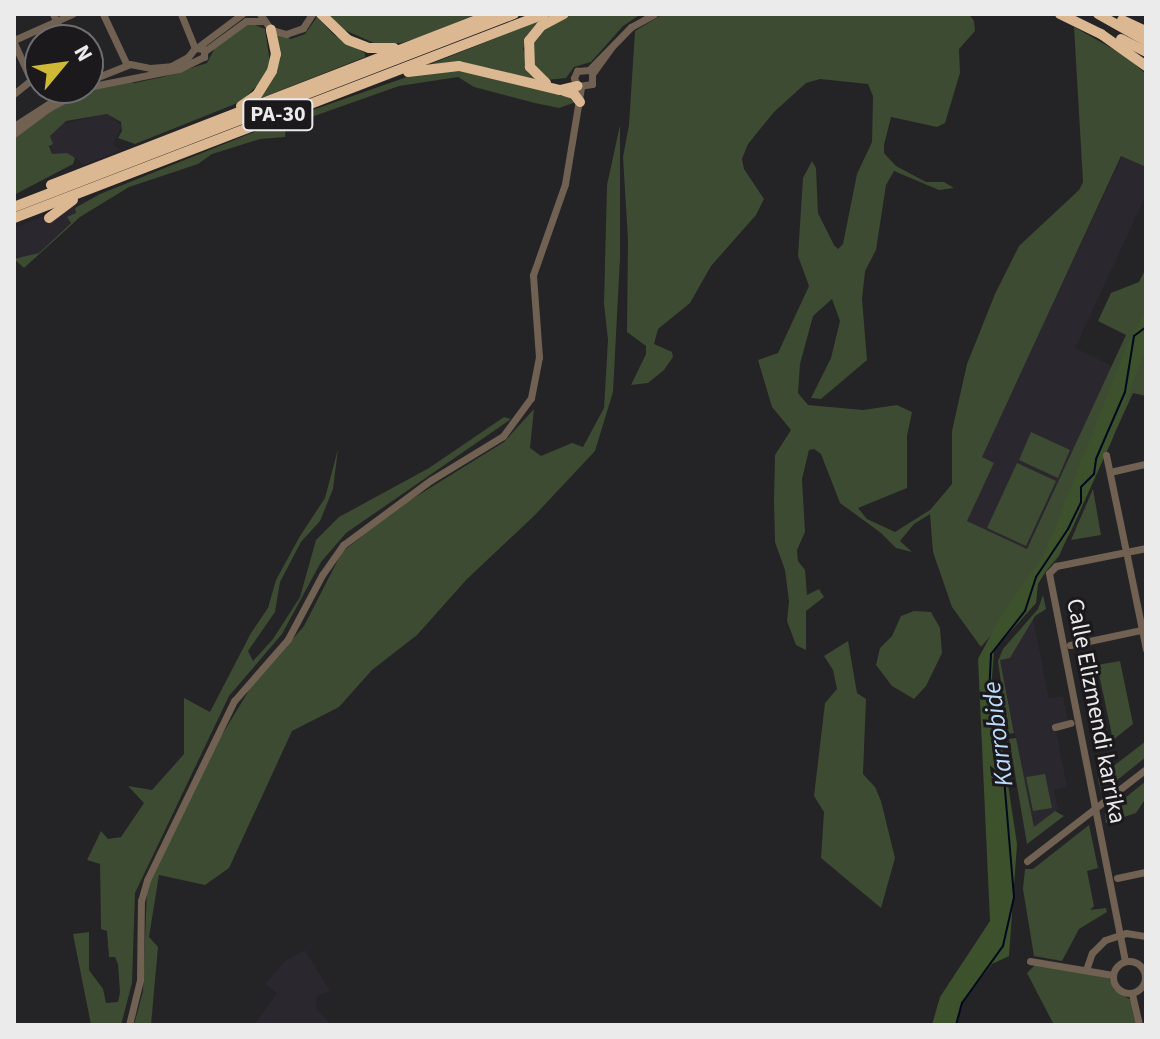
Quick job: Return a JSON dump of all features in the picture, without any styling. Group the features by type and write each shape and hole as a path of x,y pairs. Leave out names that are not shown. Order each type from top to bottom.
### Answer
{"highway":[{"path":"321,14 348,40 369,48 400,48"},
{"path":"14,204 213,121 493,14"},
{"name":"PA-30","path":"14,204 514,14"},
{"name":"PA-30","path":"14,218 544,14"},
{"path":"564,14 533,34 527,53 530,67 544,82 557,86 580,85"},
{"path":"1060,14 1146,52"},
{"path":"1098,14 1146,41"},
{"path":"1108,14 1146,31"},
{"path":"1077,19 1146,69"},
{"path":"213,121 247,103 268,81 276,54 271,30"},
{"path":"326,97 405,72 441,66 489,71 574,94 580,102"},
{"path":"562,90 580,85"},
{"path":"49,218 91,188"}],"street":[{"path":"14,94 31,80 14,42 55,18 72,14"},
{"path":"103,14 125,66 125,78"},
{"path":"182,14 197,52"},
{"path":"104,84 169,73 242,14"},
{"path":"104,75 125,66 171,66 246,21 261,17 271,30 294,32 303,28 312,14"},
{"path":"590,72 631,27 654,14"},
{"path":"138,67 139,77"},
{"path":"129,1025 140,980 141,901 147,880 234,701 288,639 322,575 343,545 431,480 503,436 519,419 531,398 539,357 533,275 565,184 580,102 577,71 590,72"},
{"path":"580,85 592,82 590,72"},
{"path":"577,120 580,85"},
{"path":"14,126 48,104"},
{"path":"14,134 57,104"},
{"path":"1106,455 1146,649"},
{"path":"1110,472 1146,464"},
{"name":"Calle Elizmendi karrika","path":"1125,961 1049,573 1056,566 1146,548"},
{"path":"1070,645 1144,630"},
{"name":"Calle Elizmendi karrika","path":"1055,727 1070,723"},
{"path":"1027,861 1146,769"},
{"path":"1117,878 1146,872"},
{"path":"1086,970 1098,945 1121,934 1146,936"},
{"path":"1113,975 1125,961 1146,960"},
{"path":"1030,961 1113,975"},
{"path":"1113,975 1118,989 1132,994 1144,988 1145,974 1135,962"},
{"path":"1132,994 1141,1021"}],"shaded area":[{"path":"107,114 122,126 113,144 121,150 83,165 75,157 52,154 50,136 61,124"},
{"path":"1122,156 1146,167 1146,195 1075,348 1112,366 1027,549 967,521 994,463 981,457"},
{"path":"73,204 76,213 71,222 39,253 22,258 14,256 14,228"},
{"path":"1033,618 1049,699 1063,696 1068,722 1055,725 1067,787 1054,790 1058,809 1034,828 1000,660 1010,658"},
{"path":"305,950 330,991 317,996 316,1008 331,1025 254,1025 277,993 265,984 285,961"}],"green space":[{"path":"328,14 477,14 401,43 374,43 340,28"},
{"path":"573,14 641,14 623,26 591,62 574,67 566,78 546,80 534,67 532,41 551,23"},
{"path":"663,14 969,14 974,21 975,31 959,49 960,73 945,123 937,127 891,117 884,153 896,166 926,182 944,182 954,188 939,190 894,171 886,185 876,250 865,271 862,299 867,360 821,399 811,398 831,358 840,321 832,299 813,316 800,364 798,393 808,405 863,410 897,405 912,412 907,436 907,488 858,508 867,519 895,532 930,510 952,484 952,431 967,364 995,294 1019,246 1079,190 1083,182 1074,27 1124,55 1146,74 1146,167 1121,156 982,457 994,463 967,521 1027,549 1126,335 1098,321 1111,293 1139,282 1146,268 1146,396 1133,393 1059,556 981,647 952,607 933,552 930,514 914,524 900,541 912,552 896,548 840,503 821,454 814,449 809,450 802,479 805,532 797,550 798,561 805,570 807,595 819,589 824,597 806,611 806,650 796,645 787,621 789,601 785,570 775,542 774,501 775,455 791,430 772,407 758,360 778,353 809,286 798,256 803,178 812,161 816,168 818,213 834,245 838,249 843,244 857,174 872,142 873,96 868,84 820,79 806,83 774,112 748,144 742,159 744,169 764,199 756,215 711,266 690,303 658,329 654,344 672,352 673,357 664,370 648,383 631,385 646,354 646,346 627,332 628,240 623,157 629,125 635,31"},
{"path":"551,16 529,35 523,49 537,81 490,68 431,64"},
{"path":"317,17 334,35 365,53 365,57 261,98 276,34 291,39 305,34"},
{"path":"248,22 265,29 270,63 265,78 240,102 135,144 118,138 122,131 121,122 107,114 66,121 50,136 53,144 49,146 52,154 67,153 75,158 73,164 14,195 14,136 40,116 61,104 104,104 104,85 123,80 134,83 163,77 207,63 216,46"},
{"path":"424,71 469,71 569,94 576,102 559,108 535,103 474,87 458,77 399,86 286,126 285,137 260,139 212,154 198,164 129,187 80,217 24,268 14,259 39,253 71,223 67,217 76,213 75,208 100,194 284,120"},
{"path":"620,125 620,258 613,392 595,451 535,515 467,579 417,635 372,670 339,707 292,731 229,868 205,885 159,875 149,937 158,947 151,1025 134,1025 143,991 147,888 217,743 251,687 304,626 342,552 396,509 504,442 534,409 530,448 541,456 572,443 583,447 604,408 608,340 604,304 607,185"},
{"path":"1146,311 1146,347 1112,440 1071,531 1038,584 1036,603 994,650 992,678 1017,844 1009,956 992,964 962,1003 956,1025 932,1025 940,997 990,921 978,659 1001,616 1045,553 1130,338"},
{"path":"504,417 511,419 346,533 321,562 282,634 229,696 135,893 132,983 121,1025 91,1025 73,934 89,932 89,970 103,989 106,1003 118,1002 120,992 118,964 115,957 109,957 107,931 101,929 100,864 87,860 101,831 108,839 121,837 144,803 128,786 152,790 184,754 184,698 210,712 251,633 268,608 276,580 325,498 338,449 333,489 320,521 301,542 280,582 275,612 248,651 253,661 273,639 300,597 316,540 339,517 429,468"},
{"path":"1031,432 1070,450 1058,478 1019,460"},
{"path":"1017,463 1056,481 1026,546 987,528"},
{"path":"1093,489 1101,535 1071,540"},
{"path":"1043,595 1046,609 1035,616 1010,658 1000,660 1014,733 1008,734 998,661 1003,649 1038,609"},
{"path":"914,611 931,612 940,628 942,653 926,686 914,699 892,686 876,665 880,648 892,636 901,616"},
{"path":"848,641 857,693 866,699 863,774 875,787 881,801 895,858 881,908 821,858 824,812 814,796 825,703 837,689 833,670 824,656"},
{"path":"1120,661 1133,724 1113,740 1097,665"},
{"path":"1016,738 1034,827 1055,811 1064,816 1027,844 1009,739"},
{"path":"1146,741 1146,757 1101,793 1098,778"},
{"path":"1045,774 1052,808 1033,811 1026,777"},
{"path":"1146,781 1146,798 1136,813 1106,823 1105,814"},
{"path":"1089,825 1098,868 1087,871 1094,906 1090,910 1106,908 1107,912 1079,929 1062,961 1034,956 1023,889 1025,869 1033,869"},
{"path":"1036,964 1109,978 1114,990 1131,1000 1137,1025 1054,1025 1027,973"}],"waterway":[{"name":"Karrobide","path":"956,1025 962,1003 1003,946 1014,897 1004,778 989,694 991,654 1025,611 1036,577 1068,529 1081,502 1081,487 1094,474 1096,459 1125,392 1134,336 1146,327"}]}
